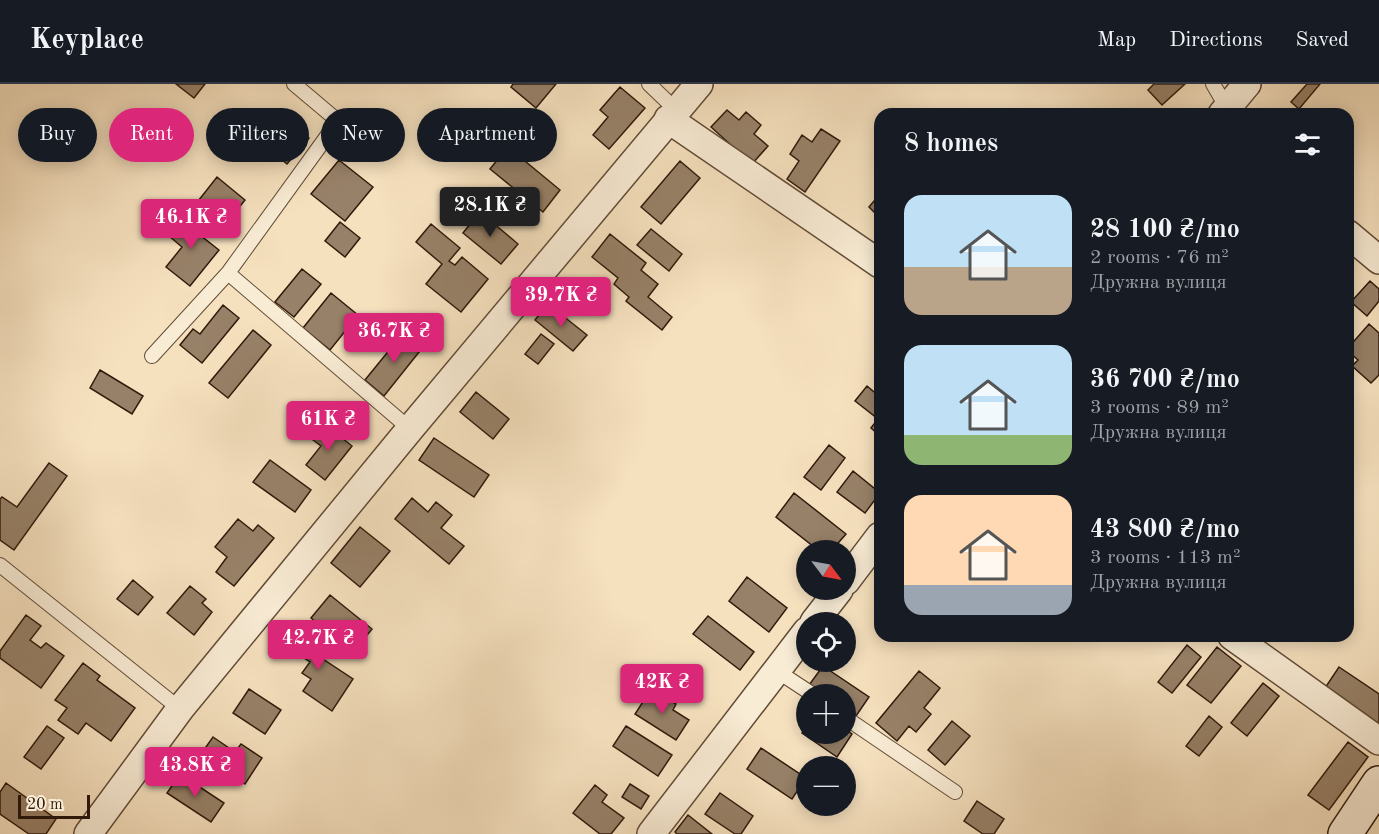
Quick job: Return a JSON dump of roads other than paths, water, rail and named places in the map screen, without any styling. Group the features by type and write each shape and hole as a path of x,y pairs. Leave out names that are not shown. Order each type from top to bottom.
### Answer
{"street":[{"path":"88,834 180,709 410,429 699,84"},
{"path":"1227,108 1247,84"},
{"path":"672,114 874,260"},
{"path":"1354,239 1379,260"},
{"path":"856,568 874,544"},
{"path":"822,612 831,600"},
{"path":"1240,642 1379,741"},
{"path":"651,834 796,646"},
{"path":"1345,834 1379,783"}],"lane":[{"path":"152,356 228,273 338,121 294,84"},
{"path":"649,84 672,114"},
{"path":"1213,84 1224,108"},
{"path":"228,273 410,429"},
{"path":"0,565 180,709"},
{"path":"777,671 797,684"},
{"path":"856,725 956,792"}]}
